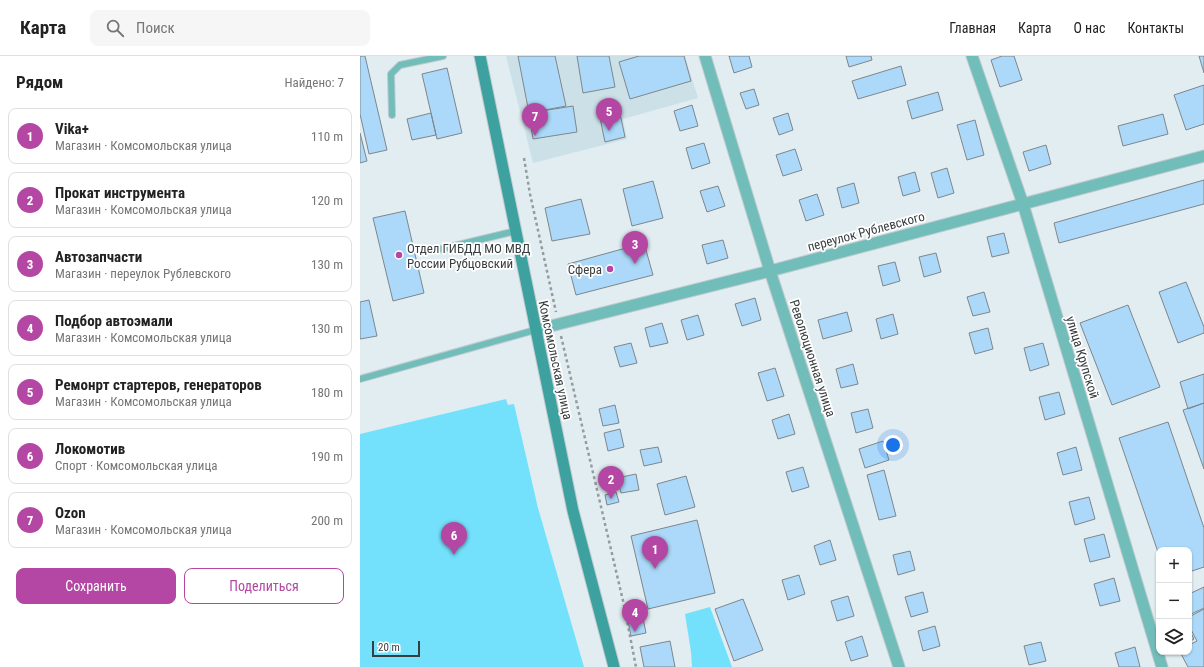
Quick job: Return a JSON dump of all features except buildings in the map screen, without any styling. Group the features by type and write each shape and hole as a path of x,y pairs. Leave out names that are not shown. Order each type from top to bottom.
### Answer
{"main road":[{"name":"Комсомольская улица","path":"480,56 572,511 614,667"}],"street":[{"name":"Революционная улица","path":"704,56 770,271 899,667"},
{"name":"улица Крупской","path":"972,56 1023,204 1162,667"},
{"name":"переулок Рублевского","path":"535,330 770,271 1204,156"}],"lane":[{"path":"392,115 391,74 400,65 442,56"},
{"path":"437,250 516,231"},
{"path":"360,378 535,330"}],"path":[{"path":"524,158 530,194 622,598 636,667"}],"shaded area":[{"path":"506,56 685,56 698,98 623,119 627,139 533,163"},
{"path":"506,399 508,405 514,404 538,508 584,667 360,667 360,434"},
{"path":"710,607 732,667 692,667 685,614"}],"place":[{"name":"Ремонрт стартеров, генераторов","path":"609,131"},
{"name":"Ozon","path":"535,136"},
{"name":"Отдел ГИБДД МО МВД России Рубцовский","path":"399,255"},
{"name":"Автозапчасти","path":"635,264"},
{"name":"Сфера","path":"610,269"},
{"name":"Прокат инструмента","path":"611,499"},
{"name":"Локомотив","path":"454,555"},
{"name":"Vika+","path":"655,569"},
{"name":"Подбор автоэмали","path":"635,632"}]}
